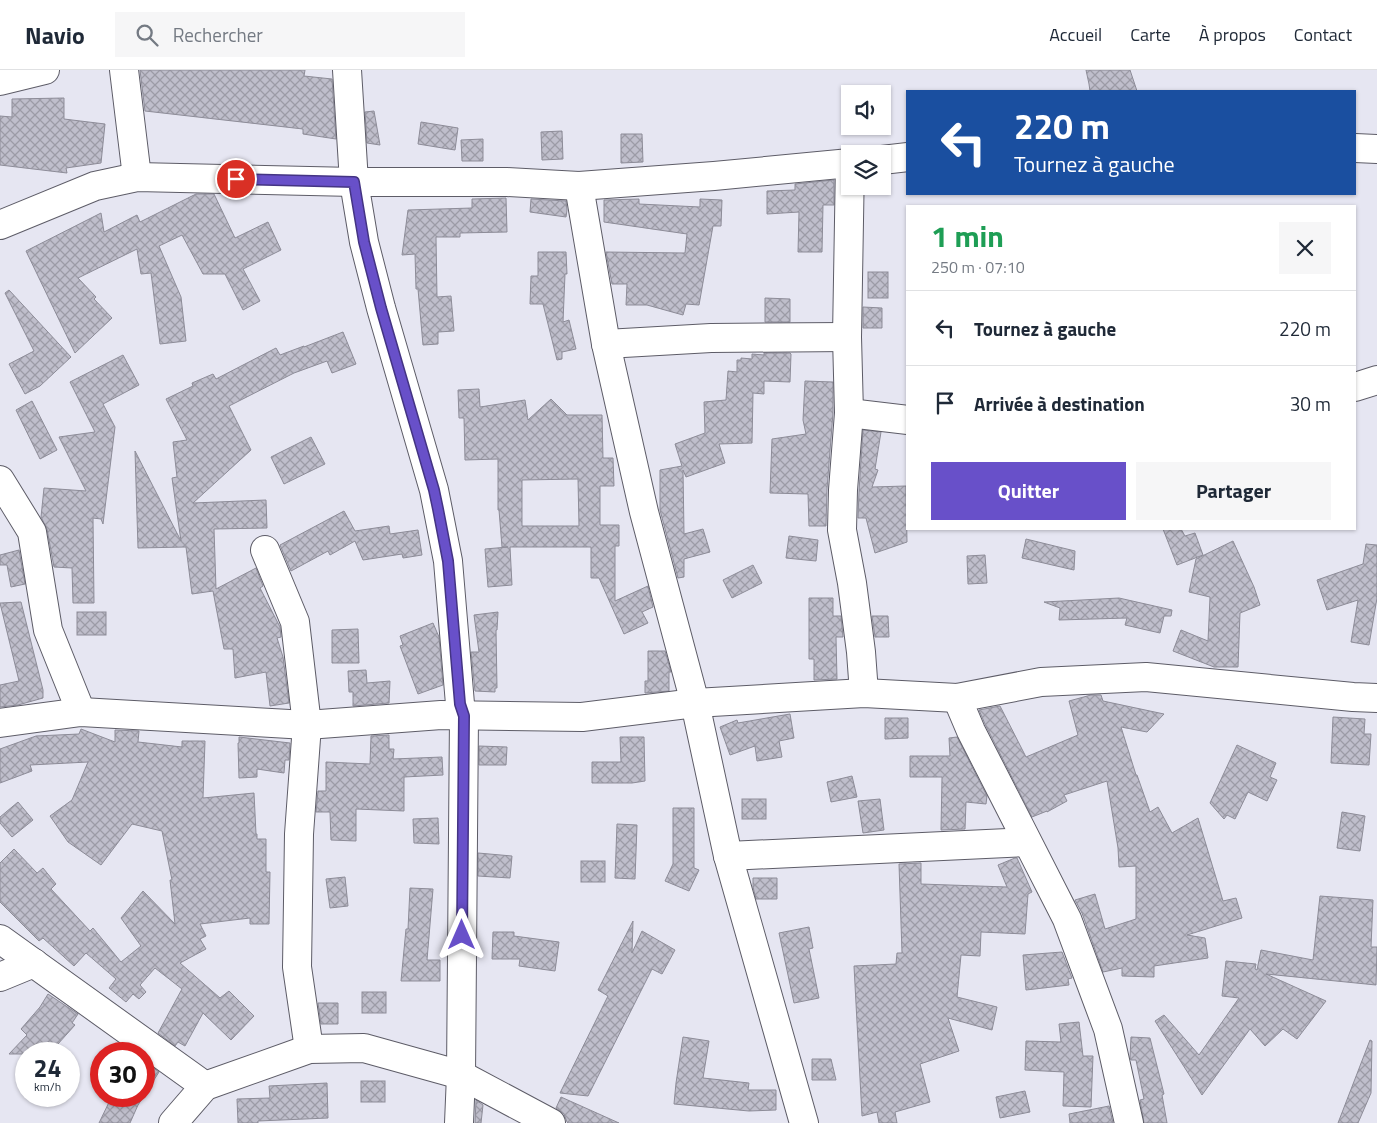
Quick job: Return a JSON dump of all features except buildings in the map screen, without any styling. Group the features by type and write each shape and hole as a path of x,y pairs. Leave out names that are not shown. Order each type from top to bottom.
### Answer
{"street":[{"path":"0,81 45,70"},
{"path":"124,70 137,177"},
{"path":"347,70 354,182 364,242 381,308 434,490 448,561 460,704 464,716 459,1123"},
{"path":"1356,148 1377,150"},
{"path":"891,159 906,157"},
{"path":"0,225 95,186 137,177 354,182 507,182 579,186 841,164"},
{"path":"579,186 606,344 644,512 695,703 728,856 804,1123"},
{"path":"849,195 847,337 849,413 842,530 852,583 864,693"},
{"path":"606,344 711,338 847,337"},
{"path":"1356,387 1377,380"},
{"path":"849,413 906,420"},
{"path":"0,480 32,532 48,630 81,712"},
{"path":"265,550 295,622 307,725 299,834 297,967 309,1049"},
{"path":"0,723 81,712 307,725 441,715 582,717 695,703 864,693 957,698 1041,682 1146,677 1377,698"},
{"path":"957,698 1067,920 1108,1029 1129,1123"},
{"path":"728,856 1027,842"},
{"path":"0,939 206,1086"},
{"path":"0,976 34,964"},
{"path":"173,1123 206,1086 309,1049 364,1048 461,1075 551,1123"}],"route":[{"path":"236,179 354,182 364,242 381,308 434,490 448,561 460,704 464,716 462,935"}]}
